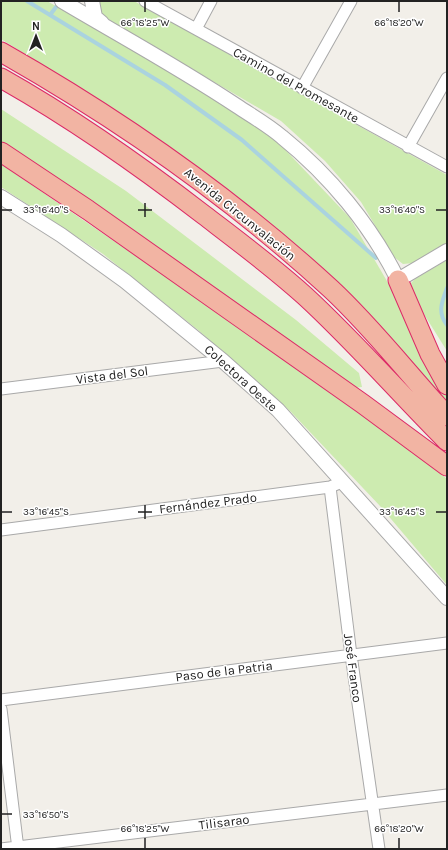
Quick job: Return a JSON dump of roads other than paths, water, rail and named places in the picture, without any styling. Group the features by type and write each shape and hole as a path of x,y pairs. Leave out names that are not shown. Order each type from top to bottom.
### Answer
{"highway":[{"name":"Avenida Circunvalación","path":"1,52 59,85 163,155 189,173 278,242 364,322 447,416"},
{"name":"Avenida Circunvalación","path":"1,78 47,104 168,187 236,239 304,295 447,441"},
{"path":"1,152 94,214 363,404 447,466"},
{"path":"398,280 430,354 447,385"}],"street":[{"path":"62,1 202,82 282,136 320,172 349,204 388,260 398,280 447,251"},
{"path":"92,1 96,17 105,26"},
{"name":"Camino del Promesante","path":"145,1 408,147 447,167"},
{"path":"196,29 211,1"},
{"path":"302,88 351,1"},
{"path":"408,147 447,78"},
{"name":"Colectora Oeste","path":"1,197 61,235 125,281 223,361 278,410 447,598"},
{"name":"Vista del Sol","path":"1,389 223,361"},
{"name":"Fernández Prado","path":"1,530 330,488 342,480"},
{"name":"José Franco","path":"330,488 351,655 374,803 379,849"},
{"name":"Paso de la Patria","path":"1,700 447,643"},
{"path":"1,709 18,848"},
{"name":"Tilisarao","path":"1,849 447,795"}],"waterway":[{"path":"27,1 165,85 242,140 376,258"},
{"path":"50,15 56,7"},
{"path":"447,288 441,307 442,316 447,325"}]}
